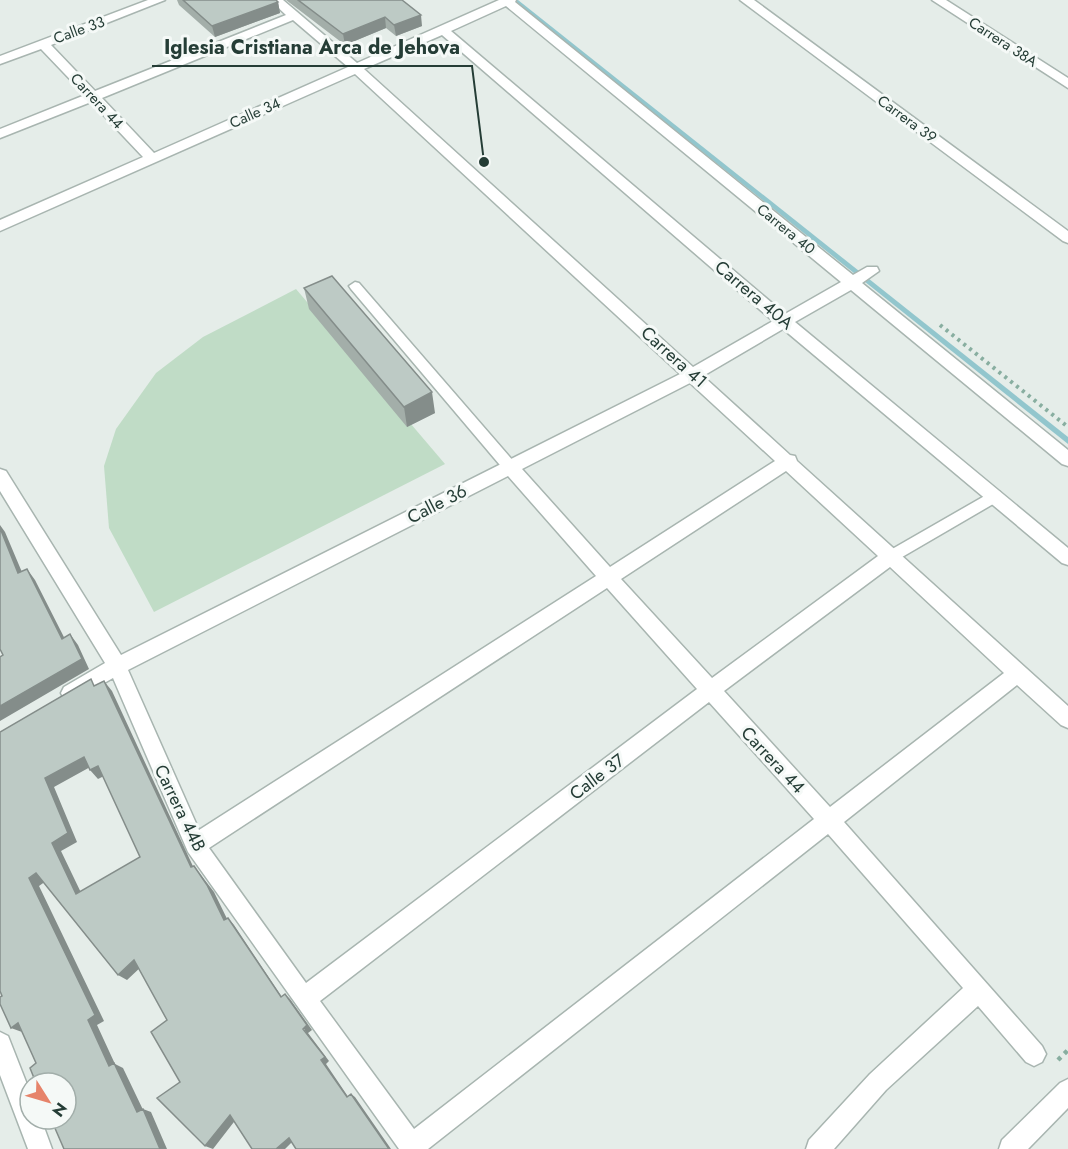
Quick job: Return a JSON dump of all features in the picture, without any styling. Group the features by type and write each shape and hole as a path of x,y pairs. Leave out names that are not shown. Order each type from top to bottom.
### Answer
{"street":[{"name":"Calle 33","path":"0,60 159,0"},
{"name":"Carrera 41","path":"276,0 357,69 789,461 1068,719"},
{"name":"Calle 34","path":"0,226 508,0"},
{"name":"Carrera 40","path":"508,0 863,276 1068,459"},
{"name":"Carrera 39","path":"746,0 1068,238"},
{"name":"Carrera 38A","path":"938,0 1068,84"},
{"path":"0,134 293,16"},
{"name":"Carrera 40A","path":"442,29 784,322 1068,558"},
{"name":"Carrera 44","path":"43,43 152,159"},
{"name":"Calle 36","path":"59,700 117,666 693,374 863,276"},
{"path":"195,844 789,461"},
{"name":"Carrera 44","path":"510,466 607,579 829,820 1034,1054"},
{"name":"Carrera 44B","path":"0,476 117,666 195,844 304,999 413,1147"},
{"name":"Calle 37","path":"304,999 892,556"},
{"path":"413,1147 1018,673"},
{"path":"818,1149 878,1082 979,989"},
{"path":"0,1044 40,1149"},
{"path":"1011,1149 1068,1091"}],"lane":[{"path":"355,286 510,466"},
{"path":"892,556 995,496"}],"green space":[{"path":"296,289 445,464 154,612 109,528 104,466 116,429 156,373 203,337"}],"building":[{"path":"183,0 276,0 278,2 212,26"},
{"path":"298,0 402,0 421,15 394,25 385,17 343,34"},
{"path":"332,276 432,392 404,407 304,288"},
{"path":"0,528 18,573 27,569 62,639 70,634 82,659 0,706 0,657 3,655 0,649"},
{"path":"91,679 94,686 104,681 191,867 194,866 207,885 224,920 228,918 281,997 285,994 307,1025 303,1029 325,1057 321,1060 347,1097 351,1094 389,1149 296,1149 289,1138 276,1149 252,1149 230,1115 205,1146 157,1098 180,1082 151,1032 167,1020 134,960 118,975 36,873 29,878 95,1015 88,1020 109,1066 114,1063 137,1112 143,1109 160,1149 64,1149 56,1131 78,1131 78,1071 31,1071 30,1068 36,1063 18,1023 11,1028 0,1004 2,996 0,991 0,732","holes":["84,757 90,770 98,766 140,857 76,894 52,843 68,833 45,778"]}],"waterway":[{"path":"515,0 1068,441"}],"place":[{"name":"Iglesia Cristiana Arca de Jehova","path":"484,162"}]}
